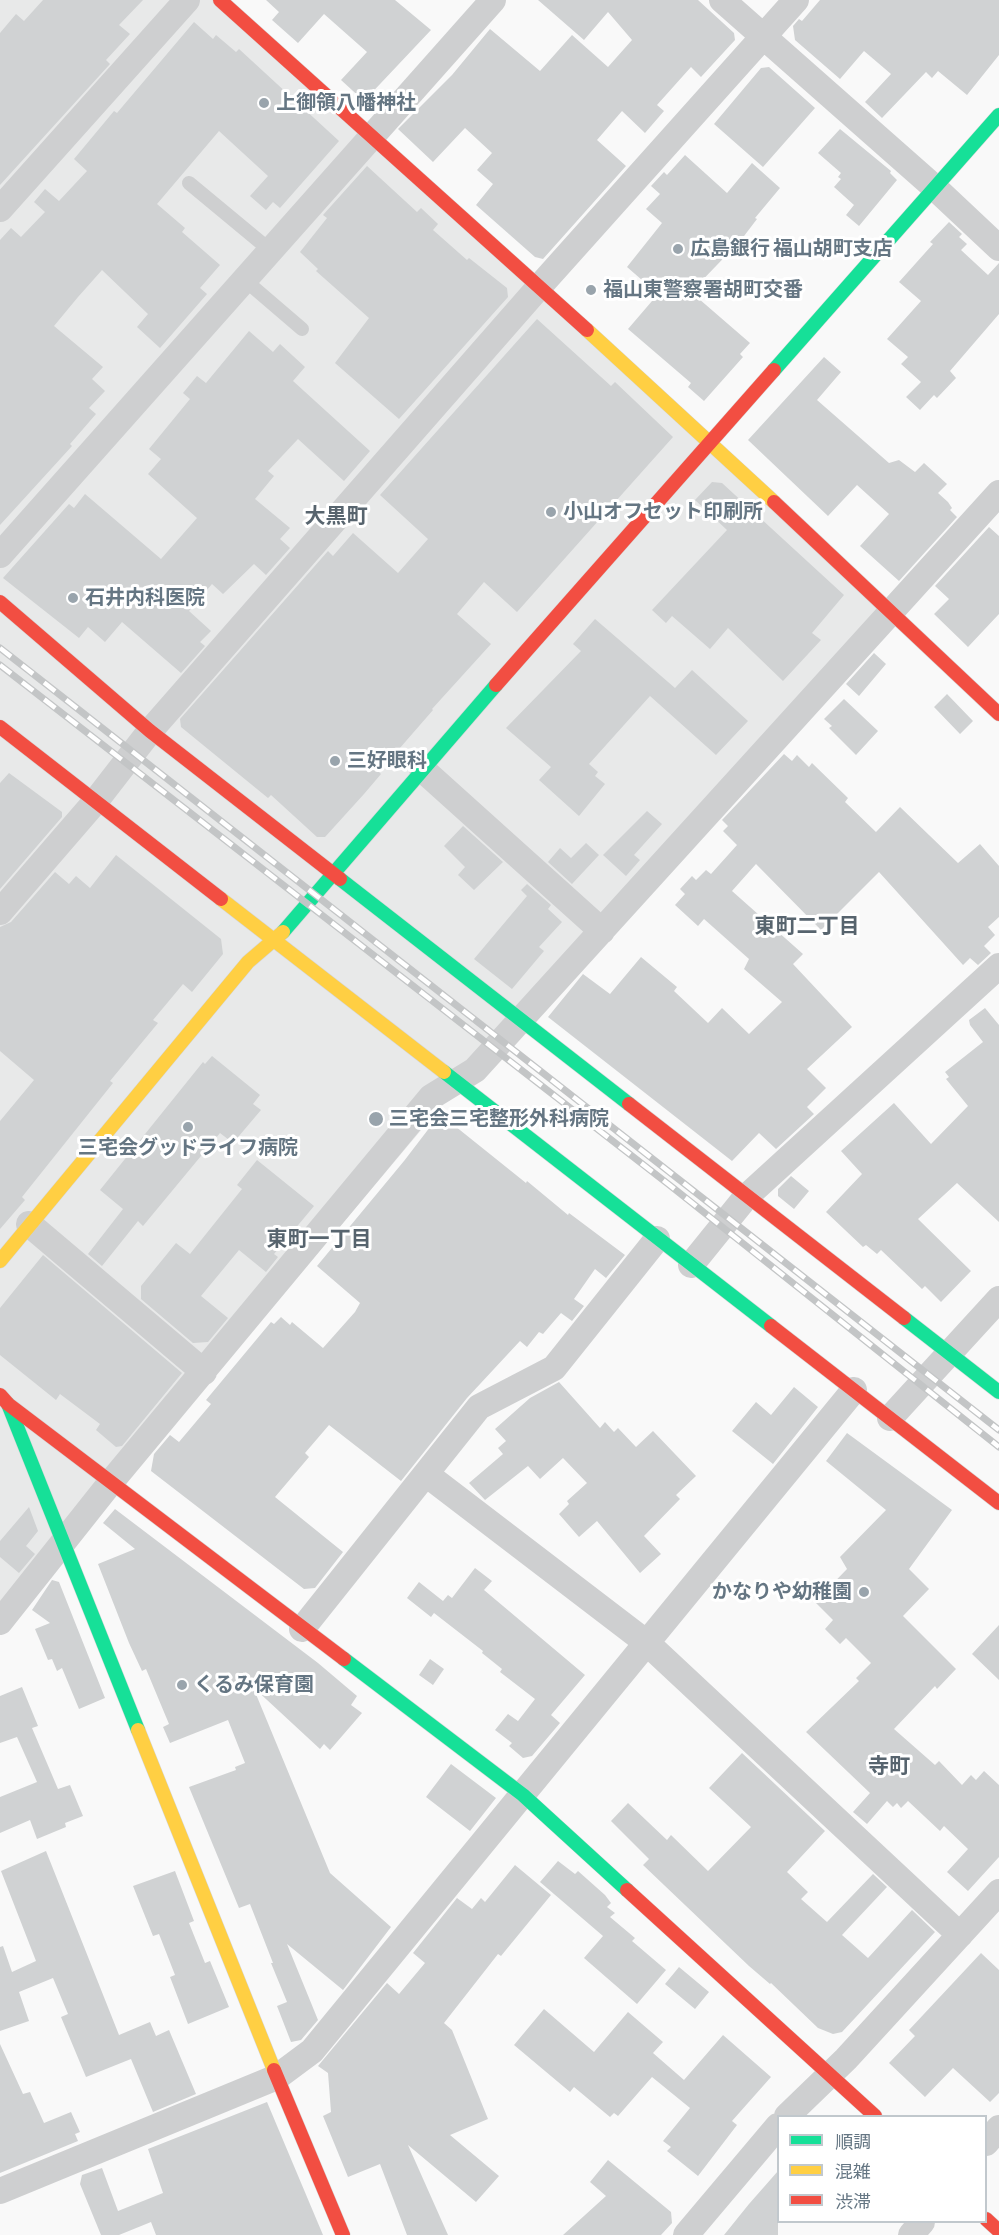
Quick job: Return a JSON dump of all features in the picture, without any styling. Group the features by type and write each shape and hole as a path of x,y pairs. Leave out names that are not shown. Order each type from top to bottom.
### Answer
{"street":[{"path":"0,209 188,0"},
{"path":"220,0 709,442 892,611 999,714"},
{"path":"0,555 493,0"},
{"path":"722,0 934,187 999,248"},
{"path":"0,912 90,808 150,731 539,287 796,0"},
{"path":"0,1261 248,962 291,925 422,770 999,115"},
{"path":"0,1622 111,1482 431,1097 475,1070 999,493"},
{"path":"0,602 150,731 999,1392"},
{"path":"0,727 90,808 272,940 999,1503"},
{"path":"422,770 602,931"},
{"path":"692,1265 746,1197 999,966"},
{"path":"29,1224 204,1372"},
{"path":"302,1629 479,1407 554,1368 657,1239"},
{"path":"890,1418 947,1352 999,1299"},
{"path":"0,2191 277,2077 312,2051 854,1390"},
{"path":"4,1400 522,1795 874,2115"},
{"path":"4,1400 343,2235"},
{"path":"426,1474 647,1643 960,1935"},
{"path":"788,2115 846,2059 999,1892"},
{"path":"686,2235 777,2127"},
{"path":"987,2142 999,2128"},
{"path":"987,2220 999,2232"},
{"path":"911,2235 921,2223"}],"lane":[{"path":"189,183 271,251"},
{"path":"246,280 302,329"}],"shaded area":[{"path":"0,0 213,0 890,605 444,1103 0,1630"}],"building":[{"path":"43,0 143,0 119,25 130,34 106,60 110,64 0,185 0,33 16,14 24,21"},
{"path":"266,0 395,0 431,30 364,101 341,80 367,52 324,14 298,43 272,20 279,12"},
{"path":"538,0 698,0 734,33 735,40 701,77 691,67 657,105 664,111 645,133 622,111 597,140 626,166 543,259 535,257 476,205 493,184 477,170 492,153 465,128 433,162 398,129 452,75 490,29 540,71 572,35 608,67 632,40 608,12 584,40"},
{"path":"820,0 999,0 999,55 967,95 938,71 932,78 926,72 882,118 865,102 891,74 864,51 840,79 795,40 793,26 799,19 802,21"},
{"path":"194,22 213,39 216,35 236,52 239,49 339,141 280,208 273,202 266,210 250,196 268,176 219,131 157,204 185,228 182,232 220,265 200,288 207,294 160,348 137,327 148,314 102,270 54,326 103,367 92,379 105,391 89,408 96,414 70,444 72,446 0,525 0,240 11,228 21,237 45,212 34,202 45,189 59,201 87,171 74,159 114,111 117,113"},
{"path":"769,67 815,108 763,167 714,124 761,68"},
{"path":"840,129 891,171 890,173 897,180 859,226 846,215 854,205 834,187 841,179 838,177 841,173 818,153"},
{"path":"685,155 727,193 752,163 780,188 755,218 757,219 741,240 691,292 750,343 740,354 743,357 704,401 688,387 691,383 628,329 658,294 627,267 662,223 646,209 660,194 651,186 664,172 667,175"},
{"path":"367,166 417,212 421,208 438,224 433,230 467,260 469,258 507,288 508,297 399,419 335,363 369,318 316,271 318,269 300,252 327,218 323,215"},
{"path":"949,222 962,234 959,237 967,244 961,250 988,275 999,263 999,314 950,371 956,378 937,398 934,395 920,410 906,397 921,382 901,364 908,357 887,339 921,301 899,282"},
{"path":"537,319 611,386 615,382 673,437 517,612 484,582 457,614 491,644 432,709 379,772 381,774 364,794 325,837 317,837 271,795 268,798 181,727 180,719 328,551 333,556 353,533 398,573 428,539 380,495"},
{"path":"249,331 273,352 280,344 305,367 293,381 370,451 344,481 298,439 268,471 274,476 255,499 290,528 280,539 290,548 266,575 254,564 223,594 212,584 189,611 211,631 200,642 205,646 181,673 122,622 105,642 88,627 79,638 3,578 69,504 74,508 85,494 161,559 197,518 148,474 161,459 149,449 190,399 183,393 197,376 206,383"},
{"path":"824,357 841,372 817,400 889,463 899,460 915,472 924,463 947,484 938,493 948,502 952,508 950,510 957,517 899,581 860,546 889,514 857,485 828,516 748,440"},
{"path":"712,482 722,483 844,595 812,633 821,640 783,681 728,628 710,649 672,616 666,623 652,610 727,530 695,500"},
{"path":"989,527 999,536 999,614 968,647 934,614 949,599 935,586"},
{"path":"595,619 675,688 692,670 748,721 716,755 650,696 589,764 598,772 595,776 605,784 579,816 539,780 551,767 506,728 581,651 573,644"},
{"path":"874,653 886,664 859,696 846,684"},
{"path":"947,694 973,721 960,734 934,707"},
{"path":"844,699 878,731 856,755 829,728 832,726 824,719"},
{"path":"784,754 792,761 797,755 809,767 812,763 848,798 845,802 876,832 900,807 958,863 980,844 999,866 999,917 988,927 995,935 984,946 991,953 978,965 970,958 963,965 879,872 821,930 756,864 732,891 803,954 793,964 852,1027 807,1069 826,1088 807,1107 814,1114 776,1149 759,1133 732,1161 548,1017 583,974 610,994 641,957 677,987 674,991 708,1023 722,1008 749,1034 782,1002 744,969 749,959 704,919 698,926 675,905 685,894 680,889 692,876 696,880 706,870 711,874 737,845 723,831 728,826 722,820"},
{"path":"9,773 62,812 62,817 0,889 0,783"},
{"path":"647,811 662,824 634,855 640,860 626,876 603,855"},
{"path":"463,826 503,862 474,890 458,875 465,867 444,846"},
{"path":"586,843 599,855 572,884 548,862 560,848 571,858"},
{"path":"116,855 221,939 223,954 192,992 183,984 153,1020 158,1023 110,1081 113,1083 22,1197 25,1200 0,1229 0,1121 34,1080 0,1051 0,927 11,922 55,872 69,884 76,876 90,888"},
{"path":"527,884 551,905 548,909 562,922 539,947 544,951 512,989 474,959 527,896 521,890"},
{"path":"985,1008 999,1025 999,1222 957,1183 918,1219 971,1271 941,1302 925,1286 922,1289 881,1250 877,1254 866,1245 863,1247 826,1212 862,1174 841,1151 894,1103 931,1144 968,1106 946,1079 949,1077 945,1072 983,1042 970,1025 969,1020"},
{"name":"三宅会グッドライフ病院","path":"212,1056 260,1095 253,1104 261,1110 233,1143 220,1133 143,1226 138,1221 102,1266 88,1254 123,1209 100,1190 203,1062 205,1064"},
{"path":"440,1114 526,1183 527,1181 568,1215 569,1213 625,1255 606,1278 595,1269 574,1299 584,1306 572,1321 561,1313 543,1334 539,1332 527,1347 520,1341 467,1398 401,1481 329,1425 305,1453 309,1457 275,1497 343,1552 315,1588 304,1589 151,1471 154,1454 170,1435 179,1442 211,1404 206,1400 271,1322 274,1324 281,1317 290,1325 292,1322 323,1348 355,1312 360,1303 317,1266"},
{"path":"257,1160 314,1206 274,1254 278,1257 266,1272 239,1250 201,1296 228,1318 208,1342 193,1343 141,1299 141,1286 176,1243 190,1254 242,1189 237,1185"},
{"path":"791,1176 809,1191 794,1209 778,1196 778,1189"},
{"path":"43,1255 182,1373 122,1446 116,1447 96,1430 100,1424 60,1394 56,1400 0,1355 0,1308"},
{"path":"559,1382 600,1428 605,1422 614,1432 618,1428 636,1447 653,1431 696,1476 676,1495 680,1499 644,1536 661,1554 640,1573 597,1521 579,1537 559,1514 569,1504 567,1501 587,1483 563,1458 540,1479 528,1466 485,1500 469,1483 503,1454 498,1448 506,1441 495,1429 530,1398"},
{"path":"794,1387 818,1407 773,1464 732,1431 756,1402 771,1415"},
{"path":"847,1433 952,1510 909,1569 929,1589 903,1616 956,1669 937,1689 935,1686 894,1729 935,1765 939,1761 962,1785 971,1775 976,1780 984,1771 999,1785 999,1857 968,1891 947,1872 968,1849 944,1826 940,1831 908,1801 901,1808 897,1803 893,1807 887,1801 867,1824 853,1812 870,1793 806,1732 859,1681 856,1678 871,1663 846,1638 840,1644 825,1629 833,1620 815,1602 847,1569 840,1557 886,1510 826,1461"},
{"path":"29,1507 38,1531 26,1546 35,1554 19,1573 0,1557 0,1541"},
{"path":"115,1509 318,1663 357,1696 351,1705 362,1713 330,1750 324,1744 320,1749 253,1687 330,1873 391,1927 343,1990 287,1944 318,2020 301,2040 291,2042 277,2006 287,2002 250,1904 239,1908 189,1787 236,1770 235,1767 245,1763 228,1720 170,1743 163,1727 169,1724 146,1669 142,1671 129,1643 98,1564 135,1549 103,1523"},
{"path":"475,1568 492,1581 484,1590 585,1675 551,1715 560,1723 532,1756 523,1758 509,1746 512,1743 495,1730 508,1714 518,1721 535,1699 500,1672 502,1669 482,1653 483,1651 434,1613 431,1617 407,1598 419,1582 443,1601 448,1595 452,1598"},
{"path":"52,1580 59,1582 105,1698 79,1709 62,1668 57,1671 52,1659 48,1660 35,1629 50,1623 32,1610"},
{"path":"999,1625 999,1680 972,1654"},
{"path":"430,1659 444,1669 433,1685 419,1675"},
{"path":"22,1687 38,1726 32,1728 58,1789 70,1785 83,1816 65,1823 66,1827 37,1839 30,1820 0,1833 0,1797 37,1782 17,1737 0,1743 0,1696"},
{"path":"742,1753 825,1831 787,1872 808,1892 801,1899 827,1922 873,1874 887,1887 842,1935 868,1958 912,1910 935,1932 842,2032 833,2034 818,2028 771,1983 749,1966 643,1865 649,1859 611,1821 628,1803 667,1840 671,1835 708,1871 751,1827 709,1788"},
{"path":"451,1764 496,1798 470,1831 426,1797"},
{"path":"46,1851 119,2035 150,2022 156,2036 169,2030 196,2094 153,2112 131,2059 86,2077 61,2017 68,2014 53,1978 19,1992 29,2021 0,2031 0,1947 3,1946 12,1972 36,1961 1,1871"},
{"path":"558,1861 575,1874 578,1871 605,1895 611,1903 607,1907 615,1913 610,1917 635,1938 632,1941 666,1970 637,2004 584,1958 603,1936 540,1882"},
{"path":"515,1865 551,1895 501,1956 498,1954 444,2023 452,2030 488,2119 450,2135 499,2176 476,2202 408,2145 448,2235 407,2235 380,2164 348,2177 323,2116 331,2112 328,2073 318,2066 387,1983 399,1994 425,1963 413,1953 457,1898 472,1909 481,1898 485,1902"},
{"path":"175,1871 194,1921 189,1923 205,1963 210,1961 229,2007 188,2024 170,1977 175,1975 159,1934 153,1936 133,1886"},
{"path":"981,1953 999,1970 999,2093 990,2102 953,2068 925,2097 889,2063 915,2036 909,2030"},
{"path":"679,1967 709,1992 695,2009 665,1984"},
{"path":"544,2009 594,2052 628,2012 663,2042 653,2053 684,2080 723,2035 771,2077 732,2121 737,2125 698,2176 667,2151 671,2147 663,2141 690,2108 652,2077 618,2116 614,2113 610,2117 574,2087 570,2092 514,2045"},
{"path":"0,2044 23,2094 30,2092 44,2123 71,2112 80,2132 75,2134 78,2141 0,2173"},
{"path":"267,2102 323,2235 156,2235 151,2222 119,2235 101,2235 80,2184 82,2175 102,2168 118,2211 163,2193 148,2149"},
{"path":"608,2160 671,2212 672,2223 661,2235 563,2235 606,2196 590,2182"},
{"path":"777,2172 778,2235 724,2235"}],"railway":[{"path":"0,648 999,1430"},
{"path":"0,665 672,1187 999,1447"}],"traffic: fast":[{"path":"774,370 999,115"},
{"path":"283,932 496,685"},
{"path":"340,879 629,1104"},
{"path":"444,1072 771,1326"},
{"path":"904,1318 999,1392"},
{"path":"8,1404 138,1730"},
{"path":"344,1659 523,1795 627,1890"}],"traffic: slow":[{"path":"587,330 774,502"},
{"path":"221,899 444,1072"},
{"path":"0,1261 248,962 283,932"},
{"path":"138,1730 274,2070"}],"traffic: jam":[{"path":"220,0 587,330"},
{"path":"496,685 774,370"},
{"path":"774,502 999,714"},
{"path":"0,602 150,731 340,879"},
{"path":"0,727 221,899"},
{"path":"629,1104 904,1318"},
{"path":"771,1326 999,1503"},
{"path":"0,1395 8,1404 344,1659"},
{"path":"627,1890 874,2115"},
{"path":"274,2070 343,2235"},
{"path":"987,2220 999,2231"}],"place":[{"name":"上御領八幡神社","path":"264,103"},
{"name":"広島銀行 福山胡町支店","path":"678,249"},
{"name":"福山東警察署胡町交番","path":"591,290"},
{"name":"小山オフセット印刷所","path":"551,512"},
{"name":"石井内科医院","path":"73,598"},
{"name":"三好眼科","path":"335,761"},
{"name":"三宅会三宅整形外科病院","path":"376,1119"},
{"name":"三宅会グッドライフ病院","path":"188,1127"},
{"name":"かなりや幼稚園","path":"864,1592"},
{"name":"くるみ保育園","path":"182,1685"}],"district":[{"name":"大黒町","path":"336,516"},
{"name":"東町二丁目","path":"807,926"},
{"name":"東町一丁目","path":"319,1239"},
{"name":"寺町","path":"889,1766"}]}
